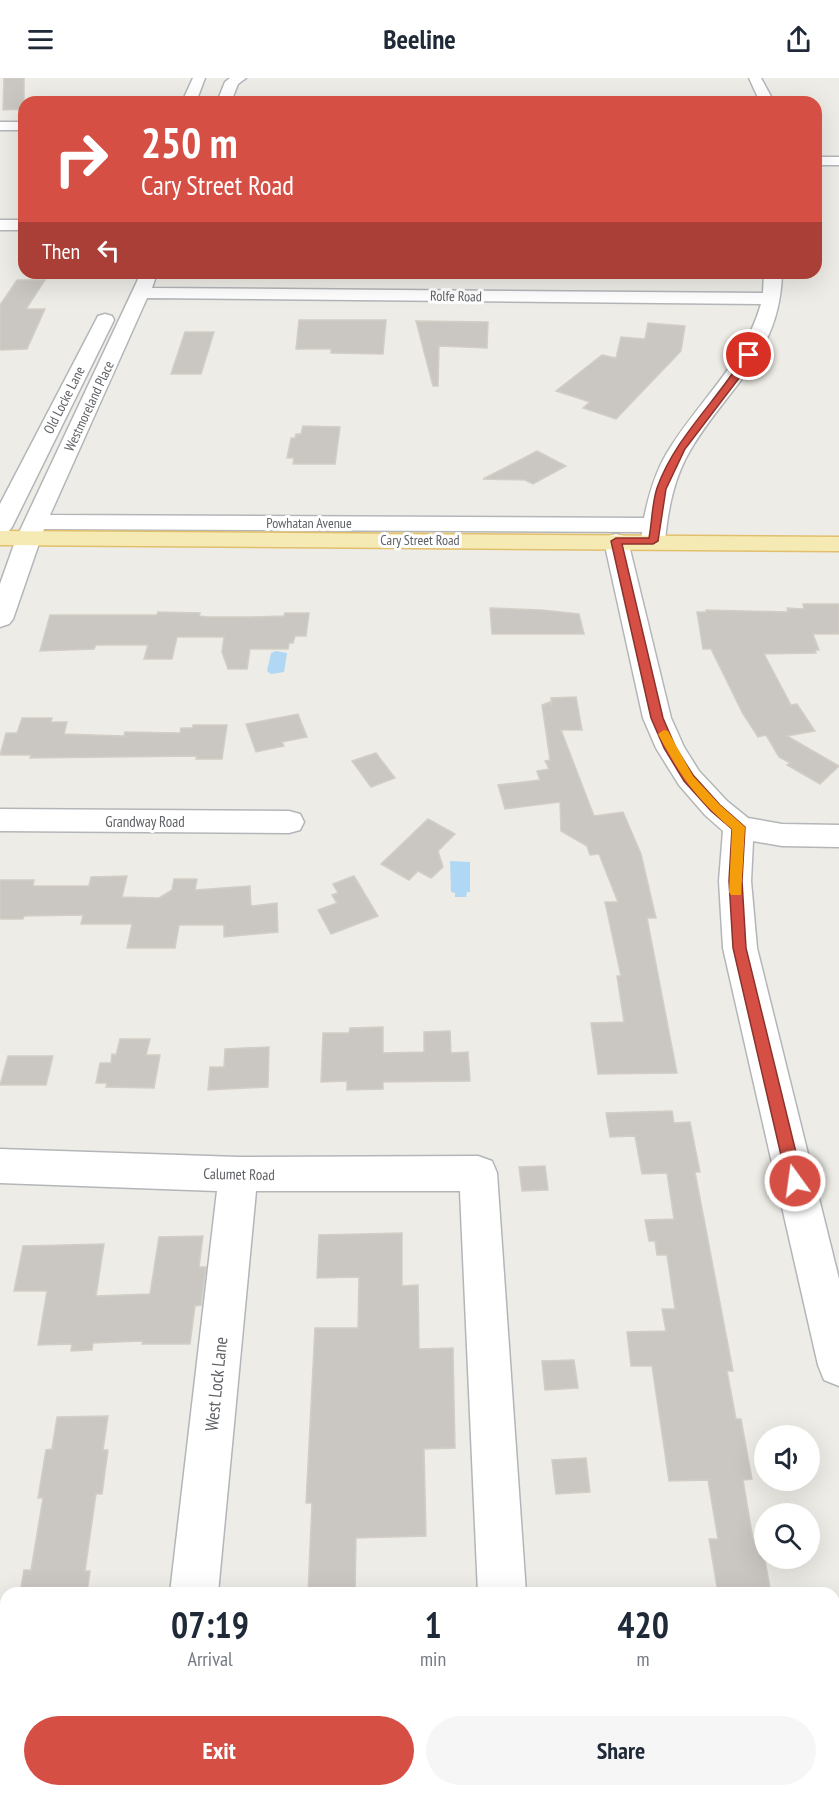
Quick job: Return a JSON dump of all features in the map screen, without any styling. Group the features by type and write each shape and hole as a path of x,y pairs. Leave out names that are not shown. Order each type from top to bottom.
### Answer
{"main road":[{"name":"Cary Street Road","path":"0,538 32,530 616,541 654,533 839,544"}],"street":[{"path":"192,96 199,78"},
{"path":"226,96 232,82 240,78"},
{"path":"755,78 764,96"},
{"path":"0,121 18,121"},
{"path":"0,126 18,126"},
{"path":"822,160 839,160"},
{"path":"0,225 18,225"},
{"name":"Westmoreland Place","path":"0,619 32,530 147,279"},
{"path":"654,533 662,489 681,449 741,369 756,341 772,299 772,279"},
{"name":"Old Locke Lane","path":"0,527 121,288"},
{"name":"Rolfe Road","path":"141,293 772,299"},
{"name":"Powhatan Avenue","path":"32,530 654,533"},
{"path":"616,541 657,718 670,748 689,778 716,808 739,827 782,835 839,836"},
{"name":"Grandway Road","path":"0,820 289,822"},
{"path":"739,827 735,881 740,948 839,1365"},
{"name":"Calumet Road","path":"0,1166 238,1174 478,1173 502,1587"},
{"name":"West Lock Lane","path":"196,1587 238,1174"}],"water":[{"path":"276,651 287,653 284,672 271,674 267,671 271,653"},
{"path":"450,861 470,862 470,892 467,892 466,897 455,897 455,893 451,892"}],"building":[{"path":"4,78 24,78 24,96 18,96 18,109 3,110"},
{"path":"17,280 45,280 26,309 45,309 27,349 0,350 0,305"},
{"path":"299,320 386,320 383,354 331,353 331,349 296,349"},
{"path":"416,321 488,322 487,348 439,346 438,386 433,386"},
{"path":"648,323 685,326 681,351 616,419 583,408 590,402 556,391 602,355 616,358 621,337 645,339"},
{"path":"185,332 214,332 201,374 171,374"},
{"path":"303,426 340,427 335,464 293,464 294,458 287,458 291,438 295,438 296,434 301,434"},
{"path":"537,451 566,466 533,484 525,480 483,479"},
{"path":"803,604 839,604 839,634 813,634 819,650 815,650 816,653 764,654 791,705 797,704 815,731 787,736 839,766 820,784 787,765 790,763 779,757 766,735 758,737 743,714 711,649 703,649 697,612 706,612 706,610 788,612 787,608 804,609"},
{"path":"490,608 579,614 584,634 492,634"},
{"path":"158,612 200,613 199,616 208,617 284,616 285,613 309,613 306,636 295,636 293,643 289,643 288,649 250,649 247,669 228,669 222,652 224,637 177,637 172,659 144,659 148,645 96,645 94,649 40,651 50,615 157,615"},
{"path":"576,697 582,730 561,730 594,816 623,812 641,854 656,918 647,918 677,1073 598,1074 591,1023 624,1022 617,976 621,976 605,902 618,902 599,854 590,855 587,846 561,831 560,802 505,809 498,785 540,780 537,771 549,769 545,761 550,760 542,705 550,702 552,705 551,698"},
{"path":"298,714 307,737 282,742 284,746 256,752 246,724"},
{"path":"22,718 52,718 51,722 67,722 64,734 124,736 125,732 180,733 181,728 193,728 193,725 227,725 222,759 196,759 197,756 30,758 31,755 0,755 6,733 17,733"},
{"path":"376,753 395,778 371,787 352,761"},
{"path":"428,819 455,834 438,851 443,867 431,878 418,871 409,880 381,864"},
{"path":"127,876 122,897 159,898 172,890 174,879 197,879 195,890 250,886 251,906 277,903 278,932 224,937 224,925 179,925 175,948 127,948 132,924 81,924 83,915 24,916 23,919 0,919 0,880 34,880 33,886 89,886 91,877"},
{"path":"354,876 378,916 331,934 318,910 337,903 332,895 338,893 333,884"},
{"path":"383,1027 383,1053 424,1052 424,1032 450,1031 451,1053 468,1052 470,1081 383,1082 383,1089 347,1090 347,1081 321,1082 323,1033 349,1033 350,1028"},
{"path":"120,1039 150,1039 146,1055 160,1055 154,1088 106,1087 107,1083 96,1083 100,1063 111,1063 112,1054 116,1055"},
{"path":"269,1047 268,1087 208,1090 210,1067 224,1067 225,1049"},
{"path":"8,1056 53,1056 46,1085 0,1085"},
{"path":"672,1111 674,1123 690,1122 700,1172 695,1172 733,1371 727,1371 736,1419 741,1419 752,1479 743,1480 754,1539 754,1569 767,1569 770,1587 717,1587 709,1539 718,1539 708,1480 669,1481 652,1366 631,1366 627,1332 666,1331 662,1309 675,1309 667,1255 657,1255 655,1241 649,1241 645,1220 674,1219 667,1173 642,1174 635,1136 610,1137 606,1113"},
{"path":"545,1166 548,1190 522,1191 519,1167"},
{"path":"402,1233 402,1286 418,1285 419,1349 453,1348 455,1448 424,1449 426,1536 356,1538 355,1587 308,1587 312,1503 306,1503 315,1328 358,1328 359,1277 317,1278 319,1235"},
{"path":"203,1236 199,1267 206,1267 201,1305 195,1306 190,1344 142,1344 143,1341 93,1343 92,1350 71,1351 72,1344 38,1345 47,1291 14,1291 23,1246 104,1244 96,1296 150,1294 159,1237"},
{"path":"574,1360 578,1388 545,1390 542,1361"},
{"path":"108,1416 103,1450 108,1450 102,1494 96,1494 85,1571 90,1571 88,1587 21,1587 24,1570 31,1570 43,1498 38,1498 46,1450 52,1449 57,1417"},
{"path":"586,1458 590,1492 556,1494 552,1460"}],"slow traffic":[{"path":"664,734 689,778 716,808 739,827 736,892"}],"route":[{"path":"749,355 681,449 662,489 656,513 653,541 616,541 657,718 670,748 689,778 716,808 739,827 735,881 740,948 795,1181"}]}
